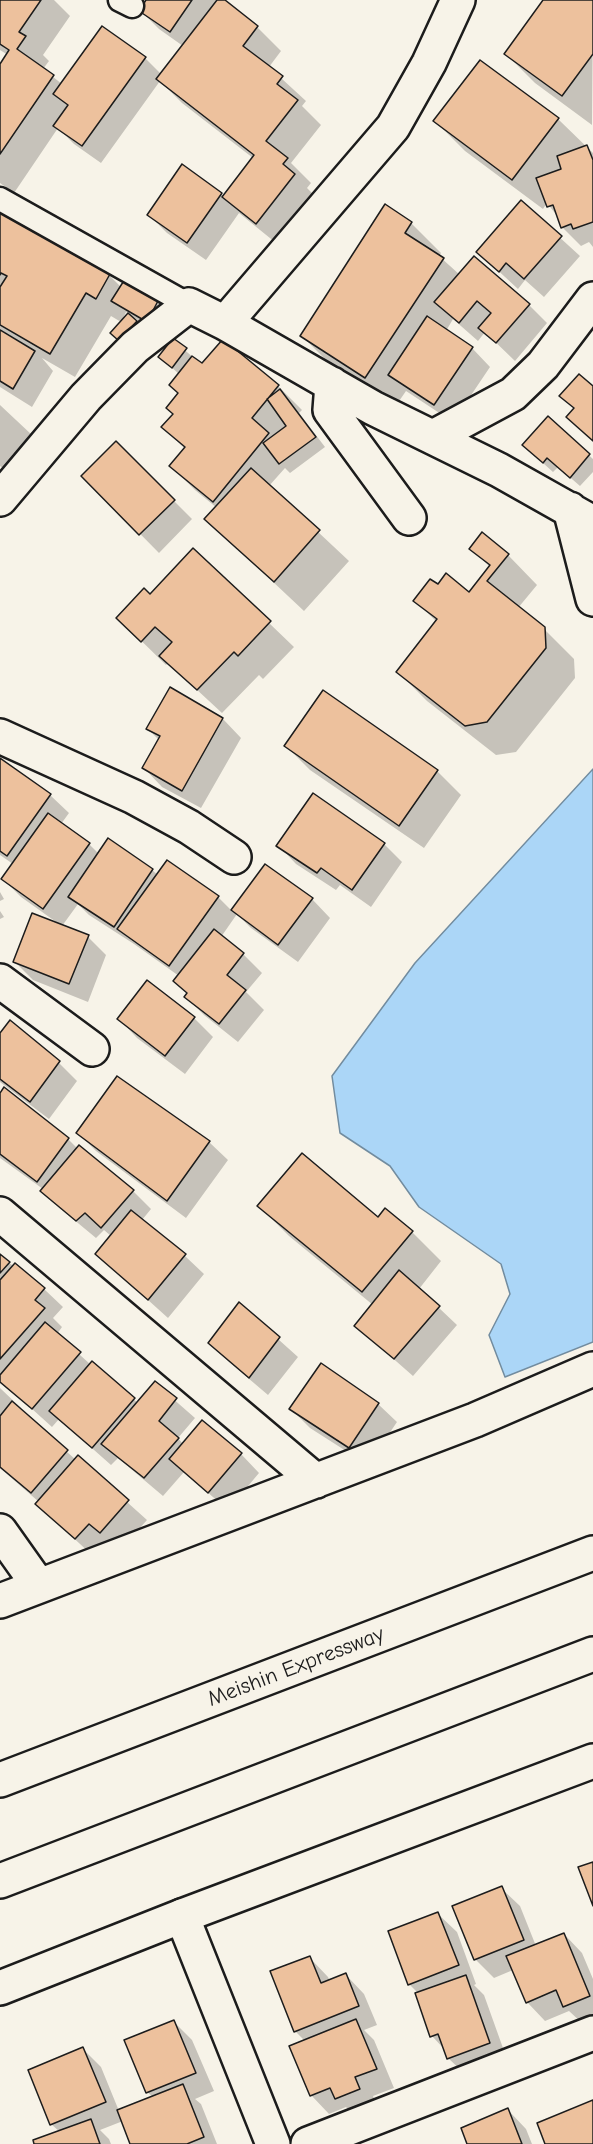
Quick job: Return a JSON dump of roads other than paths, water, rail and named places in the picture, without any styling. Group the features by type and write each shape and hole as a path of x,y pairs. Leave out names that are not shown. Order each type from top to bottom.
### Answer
{"main road":[{"path":"225,323 393,127 429,63 458,0"},
{"path":"434,437 513,394 543,365 593,299"},
{"path":"0,499 86,397 135,347 189,305 225,323 373,408 434,437 582,516 593,599"},
{"path":"332,384 330,410 409,518"},
{"path":"0,736 134,796 189,827 234,857"},
{"path":"0,981 92,1049"},
{"path":"0,1214 316,1481"},
{"path":"0,1601 475,1420 593,1369"},
{"path":"0,1531 39,1586"},
{"name":"Meishin Expressway","path":"0,1780 593,1553"},
{"path":"0,1881 593,1654"},
{"path":"0,1988 182,1916 593,1761"},
{"path":"182,1916 273,2144"},
{"path":"308,2144 593,2033"}],"lane":[{"path":"0,199 189,305"}],"water":[{"path":"593,769 593,1342 505,1377 489,1335 510,1294 501,1264 419,1207 390,1166 340,1133 332,1076 415,963"}]}
